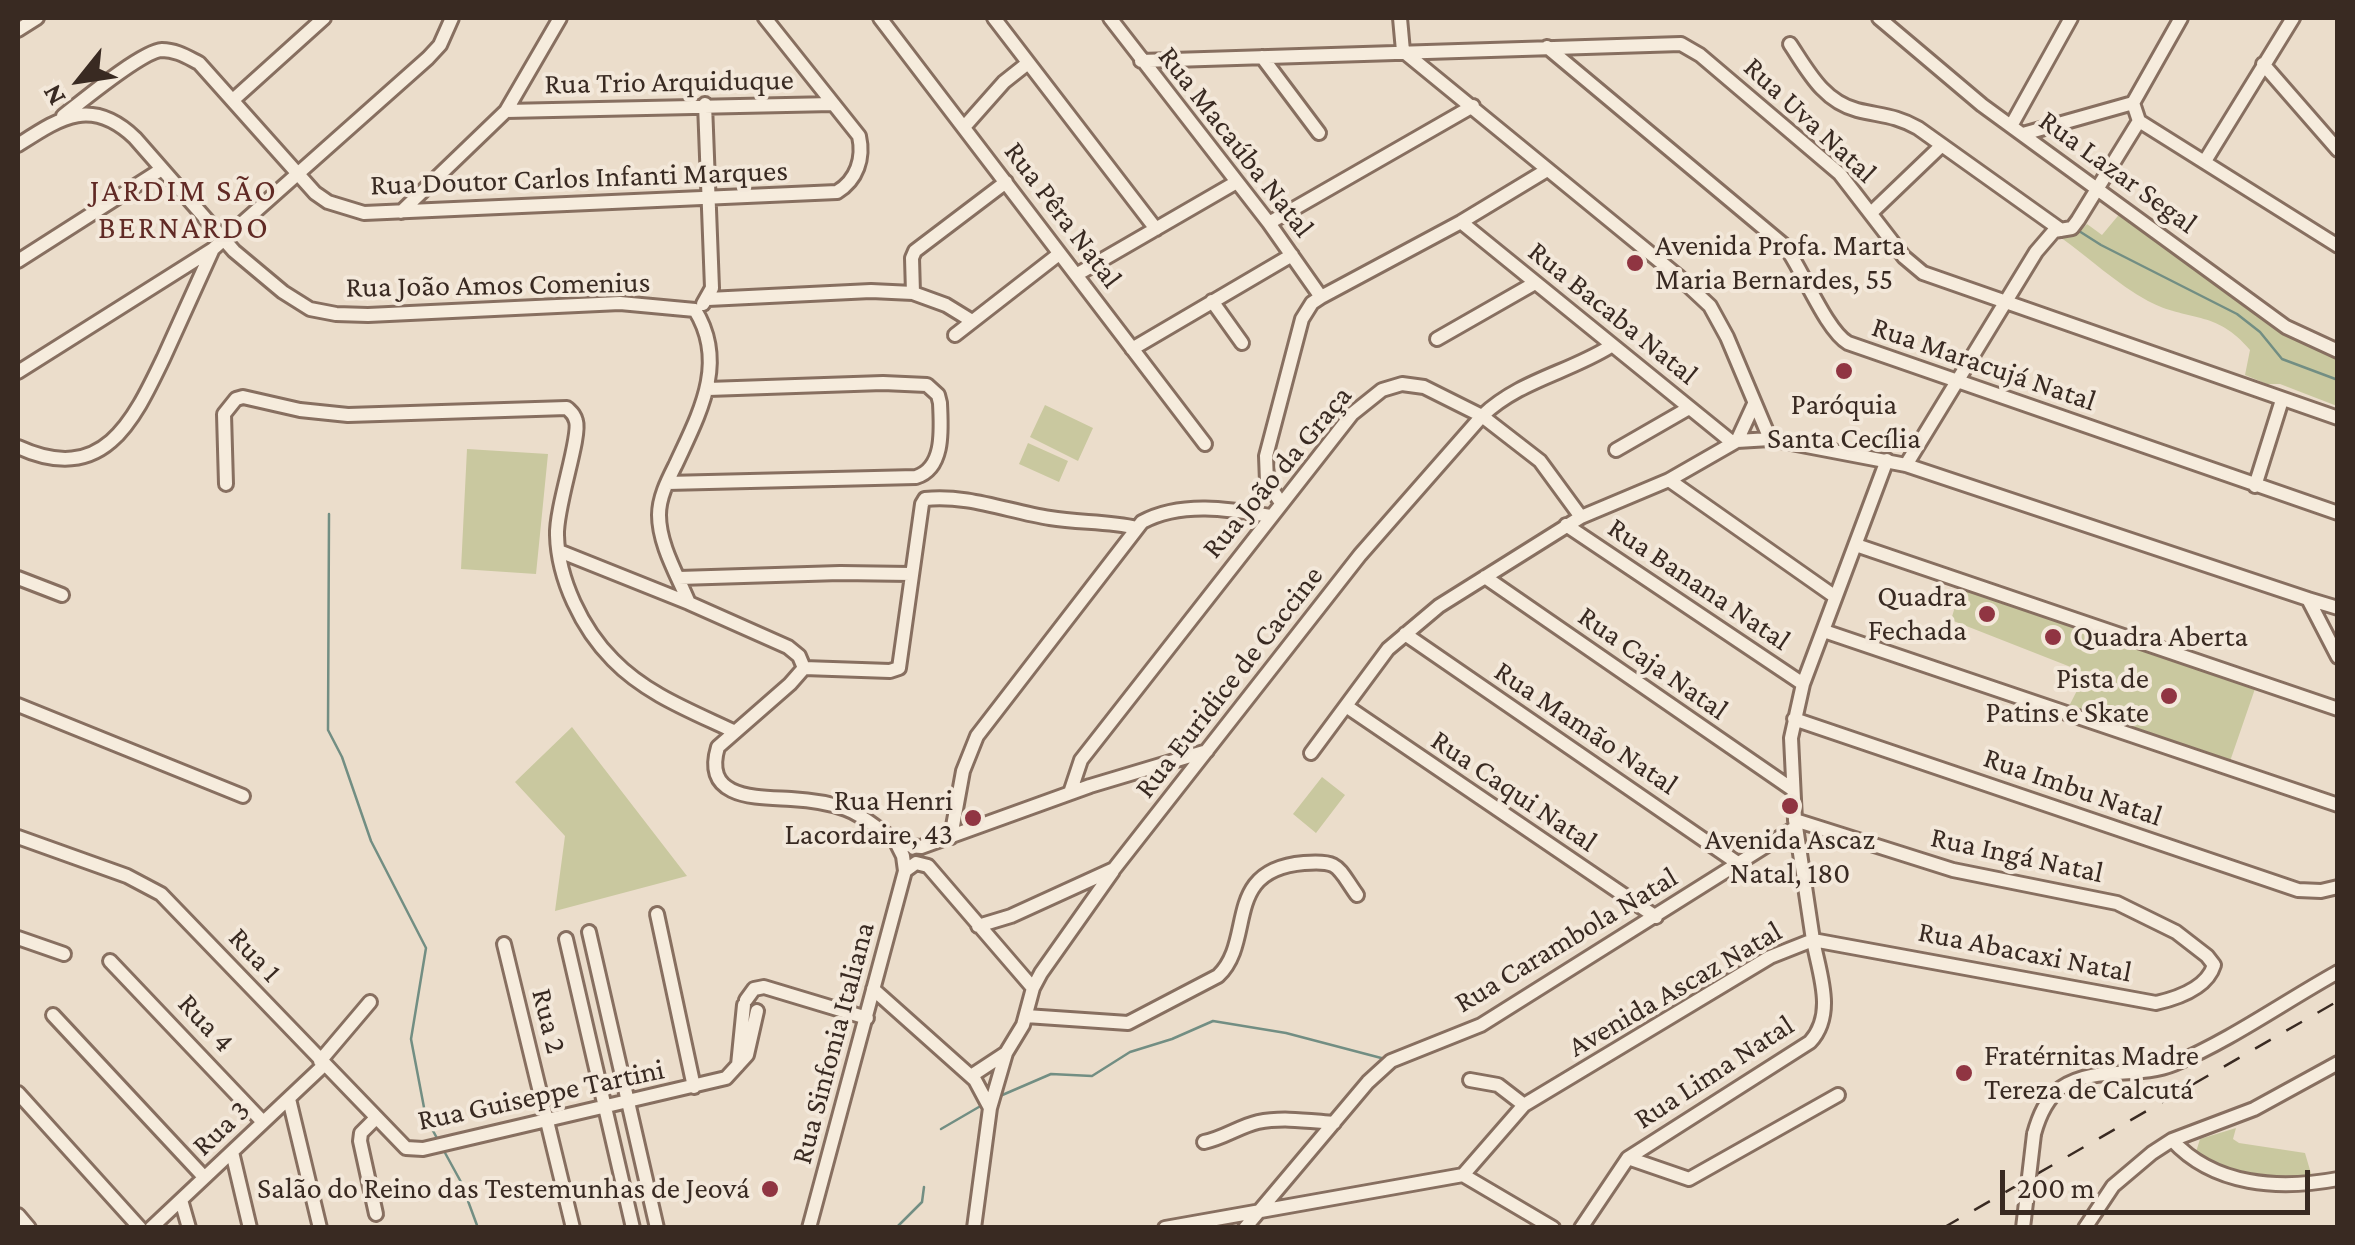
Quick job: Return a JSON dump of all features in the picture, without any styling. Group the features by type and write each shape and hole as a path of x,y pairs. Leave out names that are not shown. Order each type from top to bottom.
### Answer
{"street":[{"path":"18,30 37,18"},
{"path":"233,100 324,18"},
{"path":"18,372 218,244 428,58 440,45 452,18"},
{"path":"401,212 506,111 560,18"},
{"path":"765,18 833,104"},
{"name":"Rua Pêra Natal","path":"880,18 1205,444"},
{"path":"994,18 1156,229"},
{"name":"Rua Macaúba Natal","path":"1110,18 1270,223 1321,297"},
{"path":"1400,18 1403,51 1679,276 1710,306 1770,439"},
{"path":"2017,130 2071,18"},
{"path":"2017,130 2133,103 2181,18"},
{"path":"2204,161 2293,18"},
{"name":"Rua Lazar Segal","path":"1883,19 1939,70 2017,130 2286,327 2338,351"},
{"name":"Rua Uva Natal","path":"1142,61 1676,43 1688,48 1840,174 1904,257 1922,273 2338,418"},
{"path":"1790,44 1822,90 1838,103 1897,116 2060,230"},
{"name":"Rua Maracujá Natal","path":"1547,47 1785,246 1840,339 2338,513"},
{"name":"Rua Doutor Carlos Infanti Marques","path":"61,117 136,62 163,50 184,55 199,63 295,172 328,202 364,213 832,194 846,187 858,170 861,145 833,104"},
{"path":"1262,57 1319,133"},
{"path":"965,126 1004,82 1028,62"},
{"path":"2264,64 2338,150"},
{"path":"2133,103 2139,121 2338,246"},
{"path":"689,603 660,528 660,505 708,390 709,348 695,310 708,299 712,288 705,104"},
{"name":"Rua Trio Arquiduque","path":"506,111 833,104"},
{"path":"1270,223 1473,106"},
{"name":"Rua João Amos Comenius","path":"61,117 94,114 114,122 135,138 162,169 218,244 283,292 322,313 403,314 620,304 695,310"},
{"path":"18,145 61,117"},
{"path":"1906,464 2048,236 2072,228 2139,121"},
{"path":"1871,213 1941,146"},
{"path":"18,261 162,169"},
{"path":"1280,504 1267,482 1266,456 1302,319 1312,303 1547,170"},
{"path":"913,293 912,254 1006,182"},
{"path":"1076,275 1235,182"},
{"name":"Rua Bacaba Natal","path":"1461,222 1735,442"},
{"path":"18,446 35,455 75,457 120,435 139,410 218,244"},
{"path":"955,334 1060,254"},
{"path":"1132,349 1292,255"},
{"path":"1436,339 1535,283"},
{"path":"708,299 870,291 913,293 972,321"},
{"path":"1212,301 1242,343"},
{"name":"Rua Euridice de Caccine","path":"978,926 1026,910 1114,869 1360,555 1482,416 1503,396 1583,364 1611,346"},
{"path":"667,483 923,475 936,460 940,402 927,384 708,390"},
{"name":"Rua João da Graça","path":"1070,794 1080,760 1352,414 1382,390 1414,384 1482,416 1540,462 1581,517"},
{"path":"226,484 224,414 236,399 244,396 300,410 348,415 563,407 574,416 577,430 559,502 559,551 579,612 615,662 664,698 733,731"},
{"path":"2255,486 2282,400"},
{"path":"1735,442 1754,404"},
{"path":"1616,450 1690,408"},
{"path":"1311,753 1379,660 1439,606 1566,525 1669,480 1735,442 1770,439 1906,464 2338,608"},
{"name":"Avenida Ascaz Natal","path":"1463,1175 1524,1106 1770,957 1812,940 1792,789 1794,719 1834,596 1888,460"},
{"path":"1669,480 1834,596"},
{"path":"804,668 890,671 901,664 922,504 928,498 1137,528"},
{"path":"952,838 972,744 1137,528 1153,517 1195,509 1270,516"},
{"name":"Rua Banana Natal","path":"1566,525 1803,684"},
{"path":"1856,545 2338,709"},
{"path":"559,551 788,647 803,661 804,668 722,741 716,754 719,776 730,790 748,798 794,799 842,807 907,848 927,852 934,873"},
{"path":"679,578 840,572 911,574"},
{"path":"18,578 62,595"},
{"name":"Rua Caja Natal","path":"1484,578 1792,789"},
{"path":"2308,600 2338,657"},
{"path":"1824,631 2338,805"},
{"name":"Rua Mamão Natal","path":"1405,634 1739,864"},
{"path":"18,705 243,796"},
{"name":"Rua Caqui Natal","path":"1346,706 1656,917"},
{"name":"Rua Imbu Natal","path":"1794,719 2298,890 2338,888"},
{"path":"907,848 952,838 1070,794 1207,750"},
{"name":"Rua Carambola Natal","path":"1245,1228 1368,1082 1391,1061 1481,1025 1739,864 1796,823"},
{"name":"Rua Ingá Natal","path":"1796,823 1953,870 2117,903 2176,932 2214,965"},
{"name":"Rua 1","path":"18,837 146,885 170,902 322,1063"},
{"path":"905,871 907,848"},
{"path":"1026,1016 1128,1023 1218,976 1229,966 1249,891 1271,872 1327,861 1336,866 1357,895"},
{"path":"905,871 919,862 934,873 1033,988"},
{"path":"974,1228 990,1108 1006,1053 1026,1016 1033,988 1114,869"},
{"name":"Rua Sinfonia Italiana","path":"809,1228 905,871"},
{"path":"657,914 694,1086"},
{"path":"589,932 658,1228"},
{"path":"18,938 64,954"},
{"path":"566,940 633,1228"},
{"name":"Rua Abacaxi Natal","path":"1812,940 2156,1003 2201,985 2211,976 2214,965"},
{"name":"Rua Lima Natal","path":"1581,1228 1628,1158 1810,1042 1819,1032 1825,1008 1812,940"},
{"name":"Rua 2","path":"504,944 573,1228"},
{"name":"Rua 4","path":"110,961 263,1122"},
{"path":"2023,1228 2034,1134 2052,1096 2075,1080 2095,1074 2135,1073 2172,1065 2338,972"},
{"path":"873,988 971,1076 990,1108"},
{"name":"Rua Guiseppe Tartini","path":"322,1063 406,1148 423,1149 726,1078 738,1067 751,1005 768,997 789,997 867,1018"},
{"name":"Rua 3","path":"152,1228 288,1099 370,1002"},
{"path":"53,1015 204,1177"},
{"path":"971,1076 1006,1053"},
{"path":"2085,1228 2112,1186 2172,1140 2254,1110 2338,1062"},
{"path":"1470,1080 1498,1085 1524,1106"},
{"path":"18,1093 140,1228"},
{"path":"1628,1158 1689,1179 1838,1094"},
{"path":"288,1099 320,1228"},
{"path":"376,1119 361,1133 360,1142 376,1214"},
{"path":"1204,1142 1226,1137 1253,1123 1334,1123"},
{"path":"2172,1140 2188,1158 2222,1174 2290,1186 2338,1179"},
{"path":"232,1152 250,1228"},
{"path":"1165,1228 1463,1175 1553,1228"},
{"path":"180,1200 189,1228"},
{"path":"18,1215 30,1228"}],"green space":[{"path":"2122,211 2289,333 2337,359 2337,406 2245,375 2250,350 2225,328 2148,301 2060,237 2077,235 2087,224 2102,235"},
{"path":"1045,405 1093,428 1078,461 1030,437"},
{"path":"1028,443 1068,461 1059,482 1019,464"},
{"path":"467,449 548,454 536,574 461,569"},
{"path":"1963,580 2257,683 2227,770 2065,714 2086,673 1951,620"},
{"path":"572,727 687,876 555,911 565,836 515,782"},
{"path":"1322,777 1345,795 1316,833 1293,814"},
{"path":"2236,1128 2233,1139 2239,1143 2305,1153 2312,1177 2266,1178 2235,1173 2196,1152 2200,1139"}],"waterway":[{"path":"2079,231 2237,314 2260,332 2282,359 2338,380"},
{"path":"329,514 328,730 342,757 371,841 426,948 411,1039 426,1118 438,1140"},
{"path":"1000,1096 1051,1074 1092,1076 1130,1052 1213,1021 1286,1033 1385,1059"},
{"path":"941,1129 984,1104"},
{"path":"444,1151 461,1182 478,1228"},
{"path":"896,1228 922,1202 924,1187"}],"railway":[{"path":"1943,1228 2338,1001"}],"place":[{"name":"Avenida Profa. Marta Maria Bernardes, 55","path":"1635,263"},
{"name":"Paróquia Santa Cecília","path":"1844,371"},
{"name":"Quadra Fechada","path":"1987,614"},
{"name":"Quadra Aberta","path":"2053,637"},
{"name":"Pista de Patins e Skate","path":"2169,696"},
{"name":"Avenida Ascaz Natal, 180","path":"1790,806"},
{"name":"Rua Henri Lacordaire, 43","path":"973,818"},
{"name":"Fratérnitas Madre Tereza de Calcutá","path":"1964,1073"},
{"name":"Salão do Reino das Testemunhas de Jeová","path":"770,1189"}],"district":[{"name":"JARDIM SÃO BERNARDO","path":"184,210"}]}
